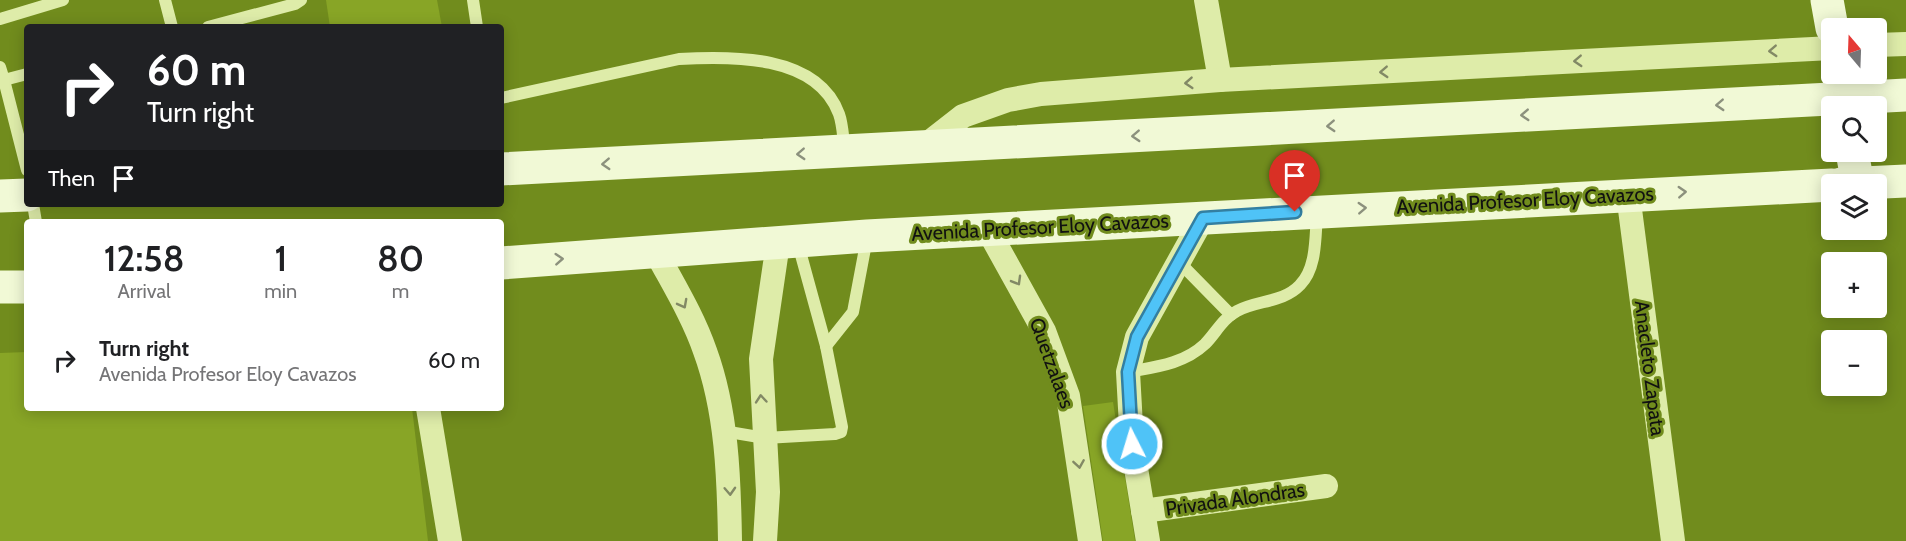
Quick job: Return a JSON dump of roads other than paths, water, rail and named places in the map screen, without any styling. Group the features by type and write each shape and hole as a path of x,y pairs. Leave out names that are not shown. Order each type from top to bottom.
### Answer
{"main road":[{"path":"1827,0 1830,18"},
{"path":"504,169 922,148 1841,93 1906,95"},
{"path":"1887,183 1906,182"},
{"name":"Avenida Profesor Eloy Cavazos","path":"504,263 867,237 1318,210 1821,185"},
{"path":"0,196 24,195"},
{"path":"0,287 24,286"}],"street":[{"path":"1206,0 1220,80"},
{"path":"1887,45 1906,44"},
{"path":"922,148 963,116 1008,100 1041,94 1220,80 1821,49"},
{"name":"Anacleto Zapata","path":"1628,194 1673,541"},
{"path":"1148,541 1132,444 1128,372 1137,337 1203,218"},
{"name":"Quetzalaes","path":"988,231 1044,331 1068,396 1090,541"},
{"path":"765,541 768,492 761,359 788,243"},
{"path":"656,252 706,352 723,430 730,491 730,541"},
{"path":"428,411 450,541"},
{"name":"Privada Alondras","path":"1143,511 1326,486"}],"lane":[{"path":"0,19 63,0"},
{"path":"165,0 171,24"},
{"path":"219,24 295,4 301,0"},
{"path":"473,0 477,24"},
{"path":"504,97 679,59 752,60 801,71 820,86 838,113 845,152"},
{"path":"0,67 24,159"},
{"path":"2,81 24,75"},
{"path":"1128,372 1169,365 1188,356 1204,345 1231,315 1251,305 1282,297 1300,285 1309,272 1312,261 1318,210"},
{"path":"826,346 853,312 867,237"},
{"path":"723,430 765,438 835,435 841,432 842,427 826,346 788,243"},
{"path":"1180,263 1231,315"}]}
